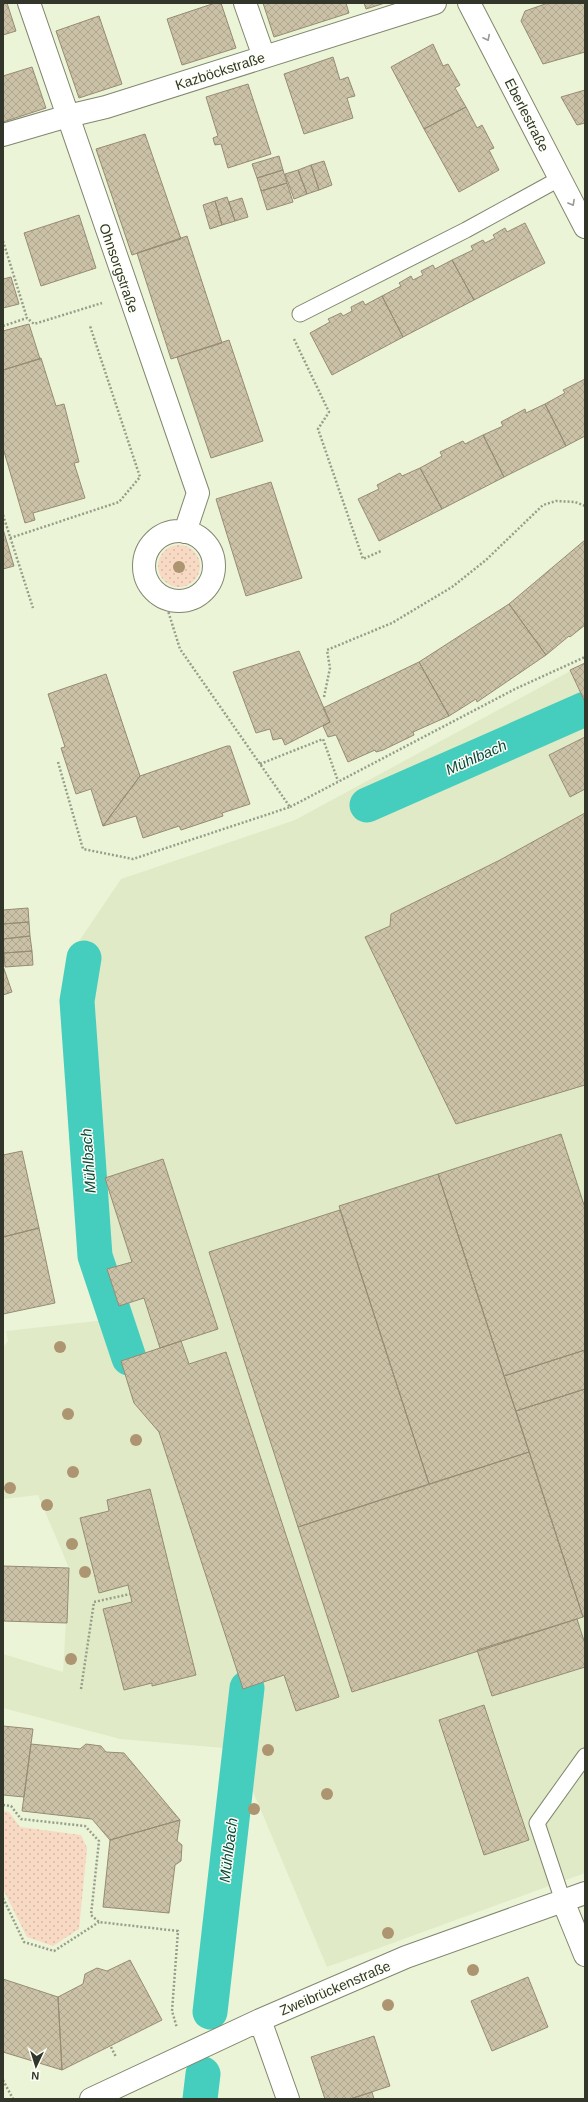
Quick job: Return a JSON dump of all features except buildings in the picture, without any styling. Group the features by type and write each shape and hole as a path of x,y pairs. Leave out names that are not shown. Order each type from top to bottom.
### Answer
{"street":[{"name":"Ohnsorgstraße","path":"29,3 128,295 198,493 185,532"},
{"path":"245,3 264,57"},
{"name":"Kazböckstraße","path":"3,135 68,116 106,107 435,3"},
{"name":"Eberlestraße","path":"469,3 585,227"},
{"path":"185,532 194,535 208,547 214,566 213,575 204,590 189,600 172,601 164,598 156,593 146,579 144,566 146,554 158,538 166,534 185,532"},
{"name":"Zweibrückenstraße","path":"91,2099 260,2020 406,1957 585,1893"},
{"path":"563,1901 585,1956"},
{"path":"260,2020 288,2099"}],"lane":[{"path":"300,314 466,230 559,179"},
{"path":"563,1901 538,1823 585,1756"}],"path":[{"path":"3,241 27,318 34,324 128,295"},
{"path":"300,314 286,322 329,412 318,429 363,559 380,551"},
{"path":"3,326 27,318"},
{"path":"10,538 119,502 140,477 90,326"},
{"path":"324,696 330,668 327,650 392,623 452,587 486,560 543,505 556,501 575,502 585,506"},
{"path":"3,515 33,608"},
{"path":"164,598 180,649 290,807"},
{"path":"58,762 83,849 133,859 290,807 515,689 585,657"},
{"path":"260,764 323,739 338,782"},
{"path":"81,1689 94,1602 130,1594"},
{"path":"3,1805 11,1806 21,1819 85,1826 99,1841 91,1915 99,1922 178,1931 172,2012 184,2055"},
{"path":"3,1898 24,1942 54,1951 99,1922"},
{"path":"3,2080 13,2099"}],"shaded area":[{"path":"175,545 183,545 191,548 197,554 200,566 197,578 191,584 183,587 175,587 167,584 161,578 158,570 158,562 161,554 167,548"},
{"path":"585,663 585,1873 327,1967 235,1749 120,1739 3,1708 3,1654 63,1672 69,1568 38,1495 3,1499 3,1347 8,1341 6,1331 105,1320 85,1258 67,1000 71,953 121,879 295,820"},
{"path":"3,1811 9,1812 20,1827 81,1835 87,1848 79,1929 53,1946 27,1937 3,1889"}],"waterway":[{"name":"Mühlbach","path":"367,805 585,709"},
{"name":"Mühlbach","path":"84,958 77,1001 95,1256 129,1358"},
{"name":"Mühlbach","path":"210,2012 247,1688"},
{"name":"Mühlbach","path":"200,2099 203,2074"}]}
